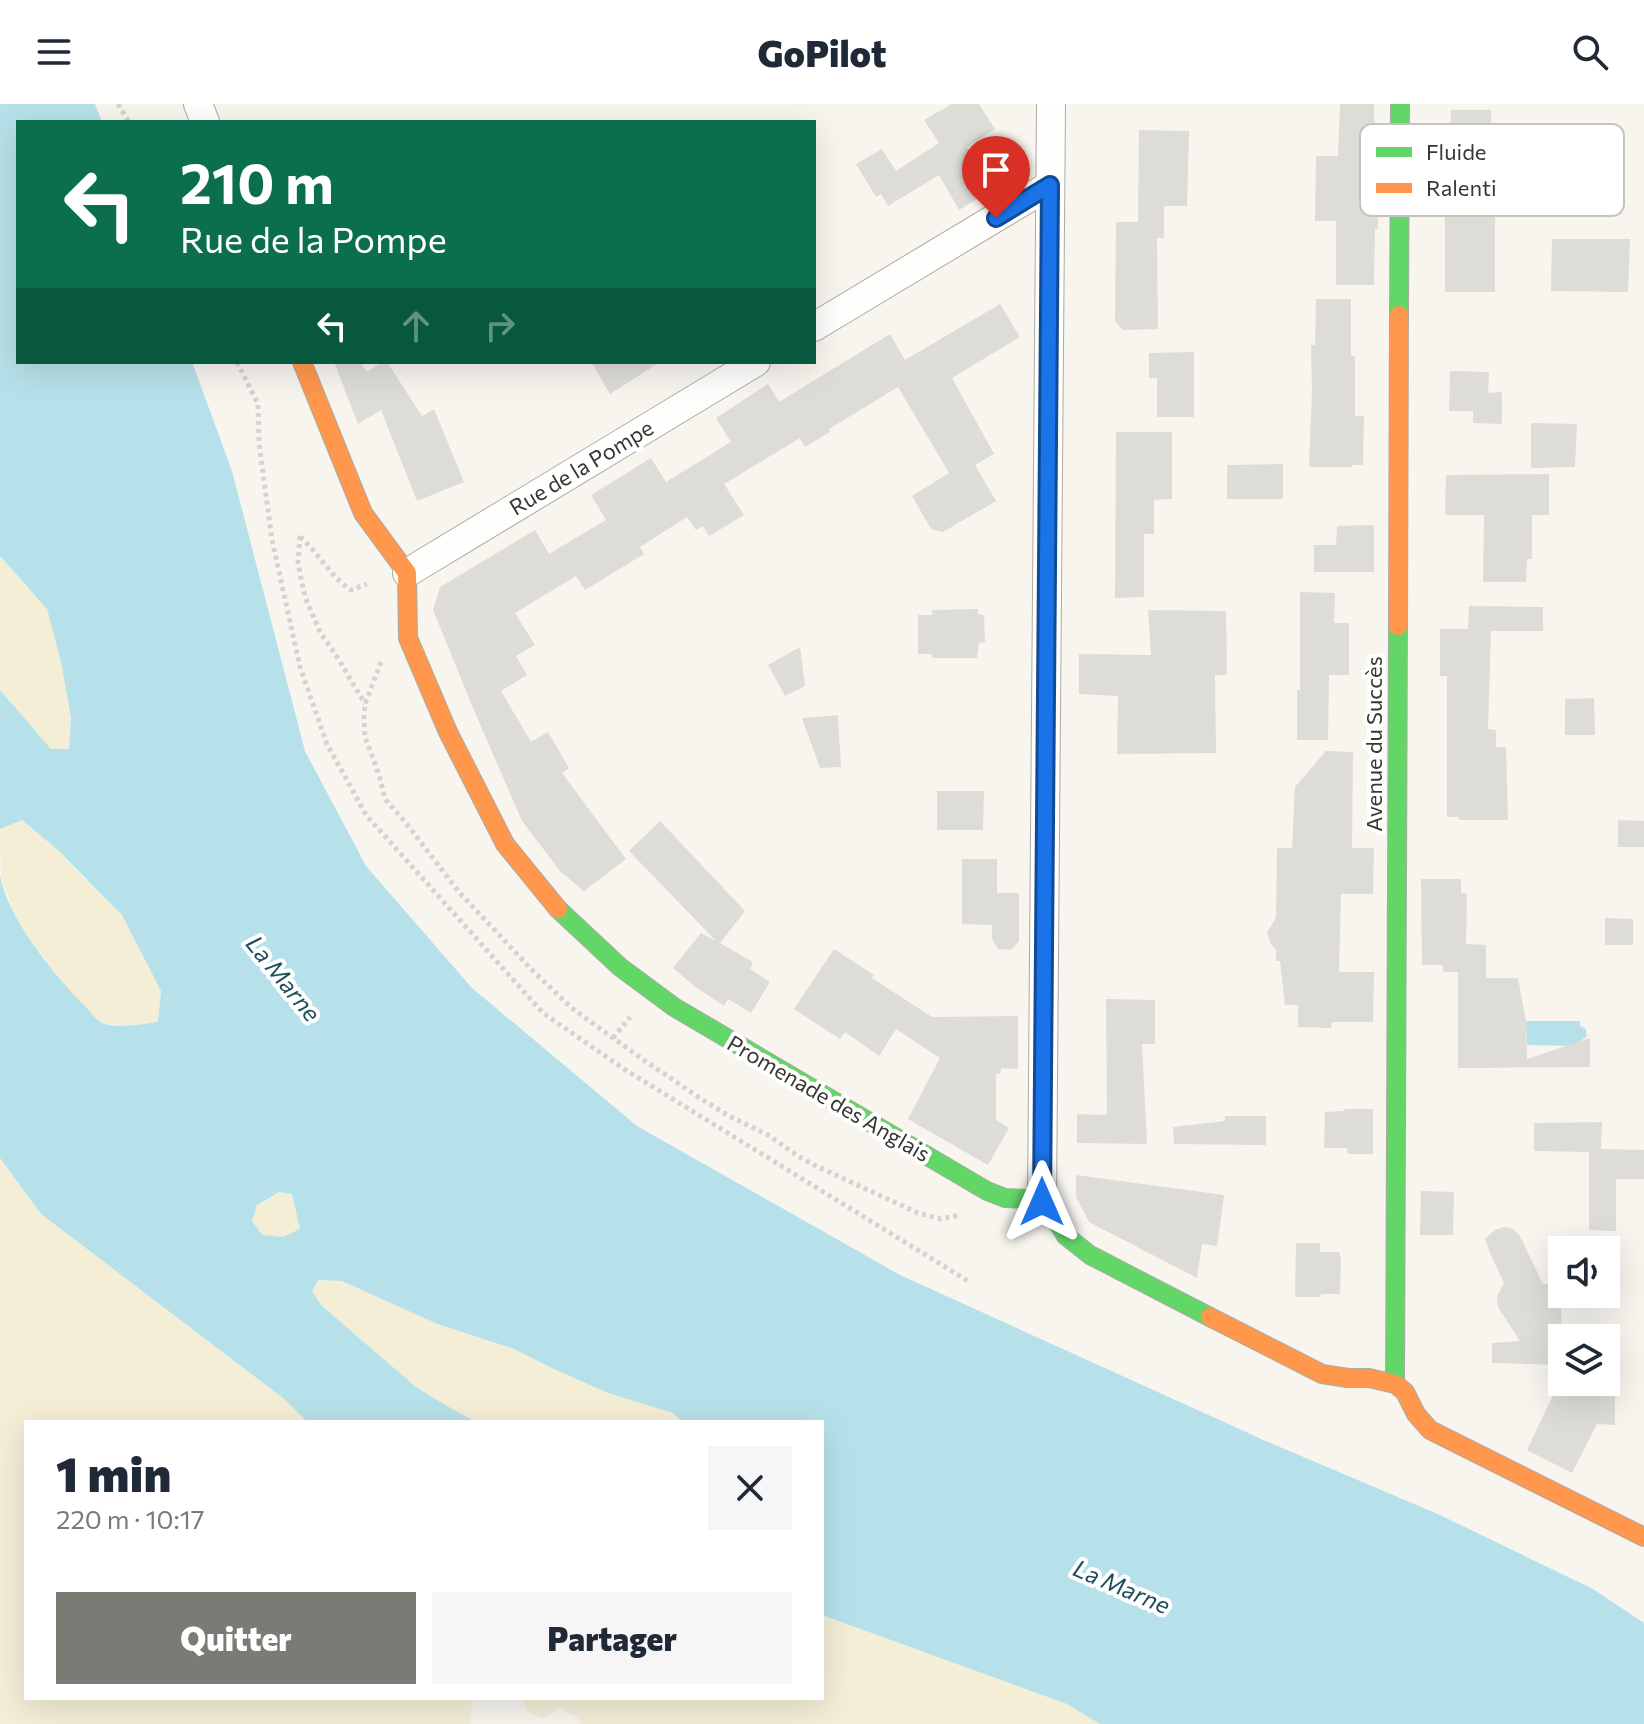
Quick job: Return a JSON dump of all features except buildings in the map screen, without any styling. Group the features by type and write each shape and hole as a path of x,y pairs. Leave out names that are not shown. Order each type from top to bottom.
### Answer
{"street":[{"path":"1051,104 1042,1202 1066,1236 1090,1255 1322,1374 1369,1378 1395,1384 1405,1392 1416,1414 1430,1430 1644,1537"},
{"name":"Avenue du Succès","path":"1400,104 1400,124"},
{"path":"816,326 1050,185"},
{"name":"Avenue du Succès","path":"1395,1384 1400,216"},
{"path":"303,364 363,513 407,573"},
{"name":"Rue de la Pompe","path":"407,573 753,364"},
{"name":"Promenade des Anglais","path":"407,573 408,638 448,732 505,844 565,917 620,967 674,1007 987,1191 1005,1198 1042,1202"}],"path":[{"path":"367,584 351,590 343,585 312,546 300,536 298,563 305,597 321,634 365,704 384,653"},
{"path":"613,1038 631,1015"}],"shaded area":[{"path":"0,556 47,609 71,718 69,750 51,749 0,690"},
{"path":"21,820 59,851 122,915 161,991 158,1022 132,1026 101,1023 68,989 34,945 17,919 1,880 0,829"},
{"path":"0,1158 41,1214 295,1405 310,1420 24,1420 24,1700 474,1700 471,1724 0,1724"},
{"path":"279,1192 292,1194 301,1229 283,1237 262,1235 252,1221 257,1205"},
{"path":"318,1280 342,1281 435,1323 514,1349 608,1393 673,1413 681,1420 472,1420 416,1387 322,1306 312,1291"},
{"path":"824,1616 1067,1704 1100,1724 580,1724 577,1717 558,1708 543,1719 527,1711 522,1700 824,1700"}],"water":[{"name":"La Marne","path":"0,104 95,104 101,120 16,120 16,364 193,364 232,471 305,751 366,866 472,988 637,1126 900,1275 1268,1442 1440,1515 1593,1589 1644,1623 1644,1724 1100,1724 1067,1704 824,1616 824,1420 681,1420 673,1413 608,1393 514,1349 435,1323 342,1281 318,1280 312,1291 322,1306 416,1387 472,1420 306,1420 283,1398 41,1214 0,1158 0,875 12,909 33,944 59,978 100,1022 122,1026 158,1022 161,991 122,915 59,851 22,820 0,829 0,690 51,749 69,749 71,718 47,609 0,556","holes":["279,1192 292,1194 300,1229 283,1237 262,1235 252,1221 257,1205"]},
{"path":"1526,1021 1580,1021 1587,1036 1580,1046 1527,1045"}],"traffic: fast":[{"path":"1400,104 1400,124"},
{"path":"1399,216 1399,315"},
{"path":"1395,1384 1398,626"},
{"path":"558,909 620,967 674,1007 987,1191 1005,1198 1042,1202 1066,1236 1090,1255 1210,1317"}],"traffic: slow":[{"path":"1398,626 1399,315"},
{"path":"303,364 363,513 407,573 408,638 448,732 505,844 558,909"},
{"path":"1210,1317 1322,1374 1369,1378 1395,1384 1405,1392 1416,1414 1430,1430 1644,1537"}],"route":[{"path":"996,218 1050,185 1042,1202"}]}
